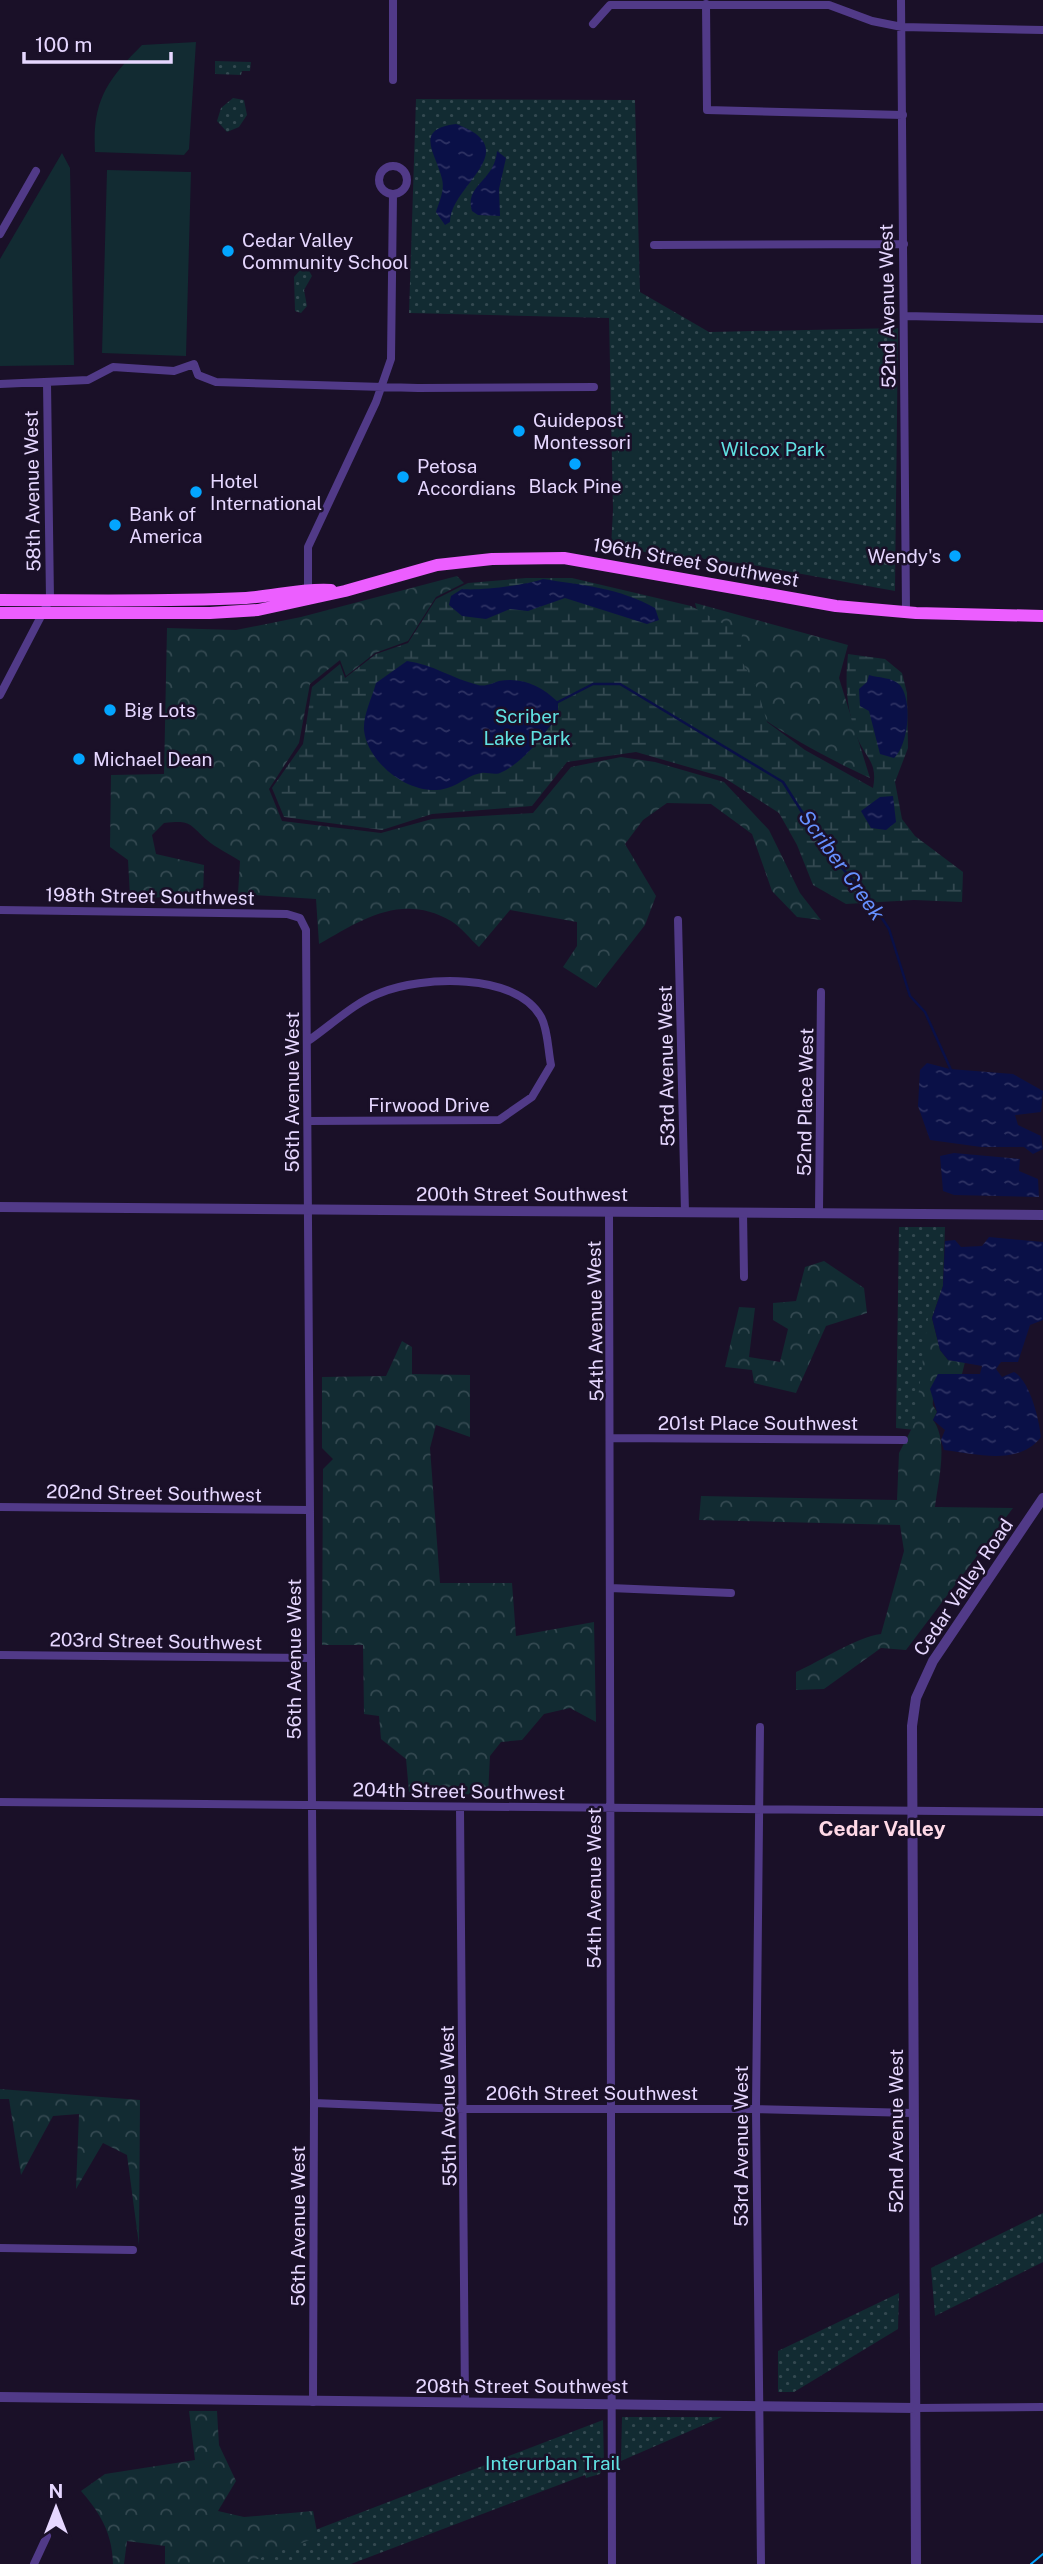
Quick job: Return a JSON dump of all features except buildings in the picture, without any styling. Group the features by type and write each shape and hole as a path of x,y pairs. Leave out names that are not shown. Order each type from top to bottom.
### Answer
{"main road":[{"name":"196th Street Southwest","path":"0,613 210,613 267,609 345,591 437,565 492,559 564,558 812,602 906,612 1043,616"},
{"name":"196th Street Southwest","path":"0,600 248,597 308,588 345,591"},
{"path":"267,609 273,603 302,595 308,588"}],"street":[{"path":"393,0 393,80"},
{"name":"52nd Avenue West","path":"901,0 906,612"},
{"path":"706,4 707,110 903,115"},
{"path":"593,24 610,5 829,5 872,21 902,27 1043,30"},
{"path":"0,234 36,171"},
{"path":"308,588 307,547 383,385 393,342 393,194"},
{"path":"654,245 904,244"},
{"path":"905,316 1043,319"},
{"path":"0,384 88,380 113,367 174,370 194,364 198,375 216,382 418,388 594,387"},
{"name":"58th Avenue West","path":"47,383 50,599"},
{"path":"0,695 50,599"},
{"name":"198th Street Southwest","path":"0,910 224,912 287,914 300,918"},
{"name":"56th Avenue West","path":"300,918 306,930 308,1041 313,2402"},
{"name":"53rd Avenue West","path":"678,920 685,1212"},
{"name":"Firwood Drive","path":"308,1041 378,993 420,982 481,982 524,998 542,1018 551,1065 532,1097 499,1121 308,1121"},
{"name":"52nd Place West","path":"819,1212 821,992"},
{"name":"200th Street Southwest","path":"0,1207 1043,1215"},
{"name":"54th Avenue West","path":"609,1212 612,2564"},
{"path":"743,1212 744,1278"},
{"name":"201st Place Southwest","path":"611,1438 904,1440"},
{"name":"Cedar Valley Road","path":"916,1698 933,1661 1043,1498"},
{"name":"202nd Street Southwest","path":"0,1507 308,1510"},
{"path":"610,1588 731,1593"},
{"name":"203rd Street Southwest","path":"0,1655 311,1658"},
{"name":"52nd Avenue West","path":"916,1698 911,1734 916,2564"},
{"name":"53rd Avenue West","path":"760,1727 755,2109 761,2564"},
{"name":"204th Street Southwest","path":"0,1802 310,1804 460,1809 1043,1812"},
{"name":"55th Avenue West","path":"460,1809 465,2403"},
{"name":"206th Street Southwest","path":"314,2103 464,2109 755,2109 913,2113"},
{"path":"0,2248 133,2250"},
{"name":"208th Street Southwest","path":"0,2397 916,2408 1043,2407"},
{"path":"34,2564 47,2536"}],"green space":[{"path":"196,42 189,149 184,155 95,152 99,105 119,69 142,45"},
{"path":"215,61 251,62 250,71 242,71 241,75 215,74"},
{"path":"233,98 244,100 247,115 239,127 227,132 217,121 221,108"},
{"name":"Wilcox Park","path":"416,99 635,100 640,292 709,332 898,328 895,591 747,564 611,548 613,510 609,318 409,313"},
{"path":"62,153 70,168 74,365 0,366 0,259"},
{"path":"107,170 191,172 186,356 102,353"},
{"path":"301,269 308,269 312,276 304,290 307,306 301,313 295,311 294,277"},
{"path":"618,425 636,425 636,460 619,460"},
{"path":"457,576 464,583 436,597 408,641 375,653 346,676 340,660 310,684 299,743 269,789 282,821 381,833 432,819 533,813 571,767 621,757 655,762 724,782 769,830 800,893 821,920 797,917 772,891 752,834 711,804 667,803 643,820 625,844 656,896 645,925 596,988 563,967 577,946 577,922 510,910 479,947 451,921 416,909 382,913 350,926 319,944 316,899 238,894 240,861 215,846 192,826 179,822 164,823 152,835 156,854 204,865 203,898 130,897 128,860 110,847 111,775 164,774 167,628 236,630 301,617"},
{"name":"Scriber Lake Park","path":"526,578 572,578 691,606 742,634 740,658 757,688 767,722 805,750 873,788 873,766 857,737 849,706 848,654 885,659 902,673 907,693 908,748 895,782 902,819 915,836 963,872 962,902 914,900 846,904 813,885 797,845 779,813 723,777 636,752 567,762 532,806 432,814 382,830 284,817 272,788 303,744 312,687 340,664 345,678 376,654 408,643 436,599 468,583"},
{"path":"695,603 848,645 839,678 870,778 785,733 740,700 719,668"},
{"path":"899,1227 945,1227 943,1286 932,1318 933,1432 896,1428"},
{"path":"824,1261 864,1288 867,1313 826,1326 796,1393 754,1383 752,1370 725,1367 739,1307 755,1308 749,1357 780,1362 788,1329 773,1320 773,1303 796,1301 805,1267"},
{"path":"928,1318 932,1318 940,1350 948,1360 965,1362 962,1374 938,1374 932,1404 937,1412 933,1420 938,1429 941,1450 935,1507 1013,1508 906,1650 881,1648 824,1689 796,1690 796,1672 850,1644 881,1634 904,1551 900,1525 699,1520 701,1496 897,1500 899,1453 915,1422"},
{"path":"402,1341 412,1347 412,1374 470,1375 470,1437 436,1425 430,1448 440,1583 512,1583 516,1636 594,1622 596,1722 570,1708 544,1714 522,1740 501,1742 490,1756 488,1795 409,1792 406,1759 381,1739 379,1716 364,1714 363,1645 322,1645 323,1469 333,1459 322,1448 322,1377 386,1376"},
{"path":"0,2089 140,2100 139,2245 127,2155 103,2143 76,2189 79,2114 53,2116 21,2175 9,2099 0,2099"},
{"path":"1043,2213 1043,2262 935,2316 931,2268"},
{"path":"899,2293 898,2329 794,2392 778,2392 778,2351"},
{"path":"189,2411 217,2411 219,2445 236,2481 218,2511 244,2517 313,2511 318,2537 244,2564 165,2564 165,2546 127,2541 124,2564 113,2564 104,2524 81,2491 105,2474 195,2460"},
{"name":"Interurban Trail","path":"622,2417 722,2417 621,2461"},
{"name":"Interurban Trail","path":"603,2420 604,2465 600,2474 586,2478 585,2475 351,2564 226,2564"}],"water":[{"path":"456,124 476,134 485,145 485,157 480,169 453,208 450,222 445,225 436,212 443,183 431,137 435,131"},
{"path":"497,151 506,158 499,189 500,216 478,215 472,211 472,195 491,169"},
{"path":"543,579 600,588 628,596 655,608 659,620 647,624 565,598 528,611 510,609 486,619 462,616 449,605 451,596 462,589 502,587"},
{"path":"407,661 478,685 508,680 531,684 558,702 558,716 526,755 500,773 475,775 444,789 413,786 380,763 372,753 364,730 366,712 376,683"},
{"path":"869,675 893,680 904,692 907,723 903,744 894,758 880,754 869,711 860,706 859,689 867,682"},
{"path":"893,796 896,822 886,830 871,828 861,811 880,797"},
{"path":"927,1063 950,1069 1013,1074 1043,1091 1041,1112 1015,1115 1018,1125 1041,1136 1043,1149 1033,1154 1024,1147 981,1147 930,1140 918,1106 920,1070"},
{"path":"954,1153 1020,1159 1019,1171 1038,1179 1039,1197 954,1195 943,1191 940,1156"},
{"path":"989,1237 1043,1242 1043,1320 1030,1325 1018,1362 1001,1362 996,1369 1002,1377 1014,1372 1025,1383 1036,1411 1041,1437 1021,1452 997,1456 944,1450 941,1440 945,1430 933,1420 937,1412 930,1389 938,1374 980,1374 982,1366 948,1360 940,1350 932,1318 943,1286 945,1241 955,1240 961,1247 982,1246"}],"waterway":[{"name":"Scriber Creek","path":"558,702 593,684 620,684 783,782 828,853 867,895 889,929 910,996 925,1012 951,1070"}],"tram line":[{"path":"1031,2564 1043,2554"}],"place":[{"name":"Cedar Valley Community School","path":"228,251"},
{"name":"Guidepost Montessori","path":"519,431"},
{"name":"Black Pine","path":"575,464"},
{"name":"Petosa Accordians","path":"403,477"},
{"name":"Hotel International","path":"196,492"},
{"name":"Bank of America","path":"115,525"},
{"name":"Wendy's","path":"955,556"},
{"name":"Big Lots","path":"110,710"},
{"name":"Michael Dean","path":"79,759"}],"district":[{"name":"Cedar Valley","path":"882,1828"}]}
